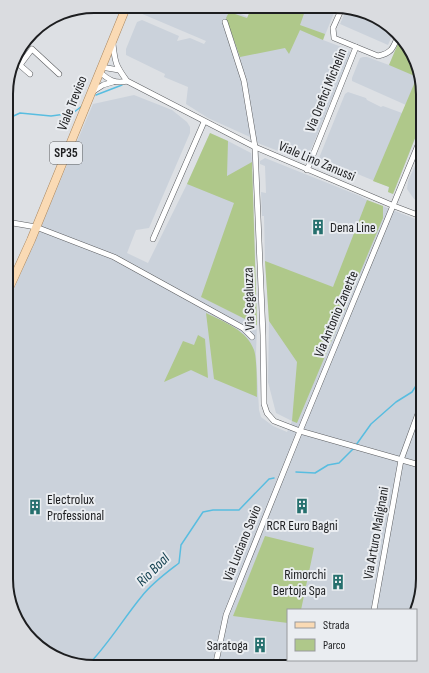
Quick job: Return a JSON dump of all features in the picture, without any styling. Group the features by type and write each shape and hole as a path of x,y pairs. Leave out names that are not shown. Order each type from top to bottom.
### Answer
{"main road":[{"name":"Viale Treviso","path":"13,279 36,227 123,13"}],"street":[{"path":"340,13 333,28 334,38 356,47"},
{"name":"Via Segaluzza","path":"225,22 244,81 255,148 263,335 264,404 267,413 274,421 300,431 416,464"},
{"name":"Viale Lino Zanussi","path":"112,40 114,59 118,70 127,81 255,148 416,214"},
{"name":"Via Orefici Michelin","path":"308,170 356,47 378,56 386,55 392,50 396,41"},
{"path":"30,74 20,65 32,49 59,74"},
{"path":"100,69 118,70"},
{"path":"100,69 106,77 113,82"},
{"path":"90,93 103,85 113,82 127,81"},
{"path":"153,239 204,122"},
{"name":"Via Antonio Zanette","path":"300,431 416,151"},
{"path":"13,223 36,227 114,257 243,328 252,337"},
{"name":"Via Arturo Malignani","path":"374,609 400,460 416,418"},
{"name":"Via Luciano Savio","path":"216,660 226,615 300,431"}],"shaded area":[{"path":"140,13 238,13 248,17 250,13 334,13 323,40 347,49 350,52 350,56 307,159 302,160 260,144 250,137 208,118 186,104 188,87 164,77 165,74 126,55 126,49 137,22 142,20 179,36 177,41 190,38 204,44 206,41"},
{"path":"344,14 356,16 376,24 392,37 388,45 340,24"},
{"path":"398,44 410,63 416,88 416,136 393,194 388,192 389,187 319,158 345,94 348,92 366,98 367,100 381,107 383,106 402,113 406,105 352,81 360,58 367,57 389,65"},
{"path":"134,95 172,110 187,122 190,127 190,133 149,228 136,230 127,253 148,263 210,133 251,153 257,325 256,354 259,410 261,417 273,426 287,432 292,421 276,413 268,382 269,321 264,216 262,216 261,192 266,193 265,166 260,164 260,161 265,158 416,219 416,585 410,609 287,609 287,660 83,659 63,654 53,649 37,636 24,620 19,610 13,585 13,292 93,104"},
{"path":"416,163 416,200 407,189 408,181"}],"green space":[{"path":"228,13 232,13 247,18 249,13 304,13 300,25 325,34 323,40 300,30 289,54 285,48 240,57 226,18"},
{"path":"398,44 410,63 414,76 389,65"},
{"path":"415,82 416,136 393,194 388,192 389,187 373,181"},
{"path":"210,133 228,141 227,176 252,162 257,325 201,297 234,203 187,184"},
{"path":"367,200 383,206 383,218 297,423 292,421 297,362 269,321 265,261 333,287"},
{"path":"206,313 234,327 251,343 256,359 257,397 214,379"},
{"path":"198,335 205,339 208,378 191,370 164,382 183,341 194,345"},
{"path":"265,536 314,548 301,609 287,609 287,623 233,616"}],"waterway":[{"path":"96,95 122,85"},
{"path":"13,116 20,113 51,116 73,113 82,106"},
{"name":"Rio Boal","path":"356,445 371,424 396,402 412,392 416,386"},
{"name":"Rio Boal","path":"296,472 315,473 328,465 339,463 354,448"},
{"name":"Rio Boal","path":"92,660 146,591 159,578 179,563 181,545 203,512 213,510 239,510 269,479 274,478"}],"place":[{"name":"Dena Line","path":"318,227"},
{"name":"RCR Euro Bagni","path":"302,506"},
{"name":"Electrolux Professional","path":"35,507"},
{"name":"Rimorchi Bertoja Spa","path":"338,582"},
{"name":"Saratoga","path":"260,645"}]}
